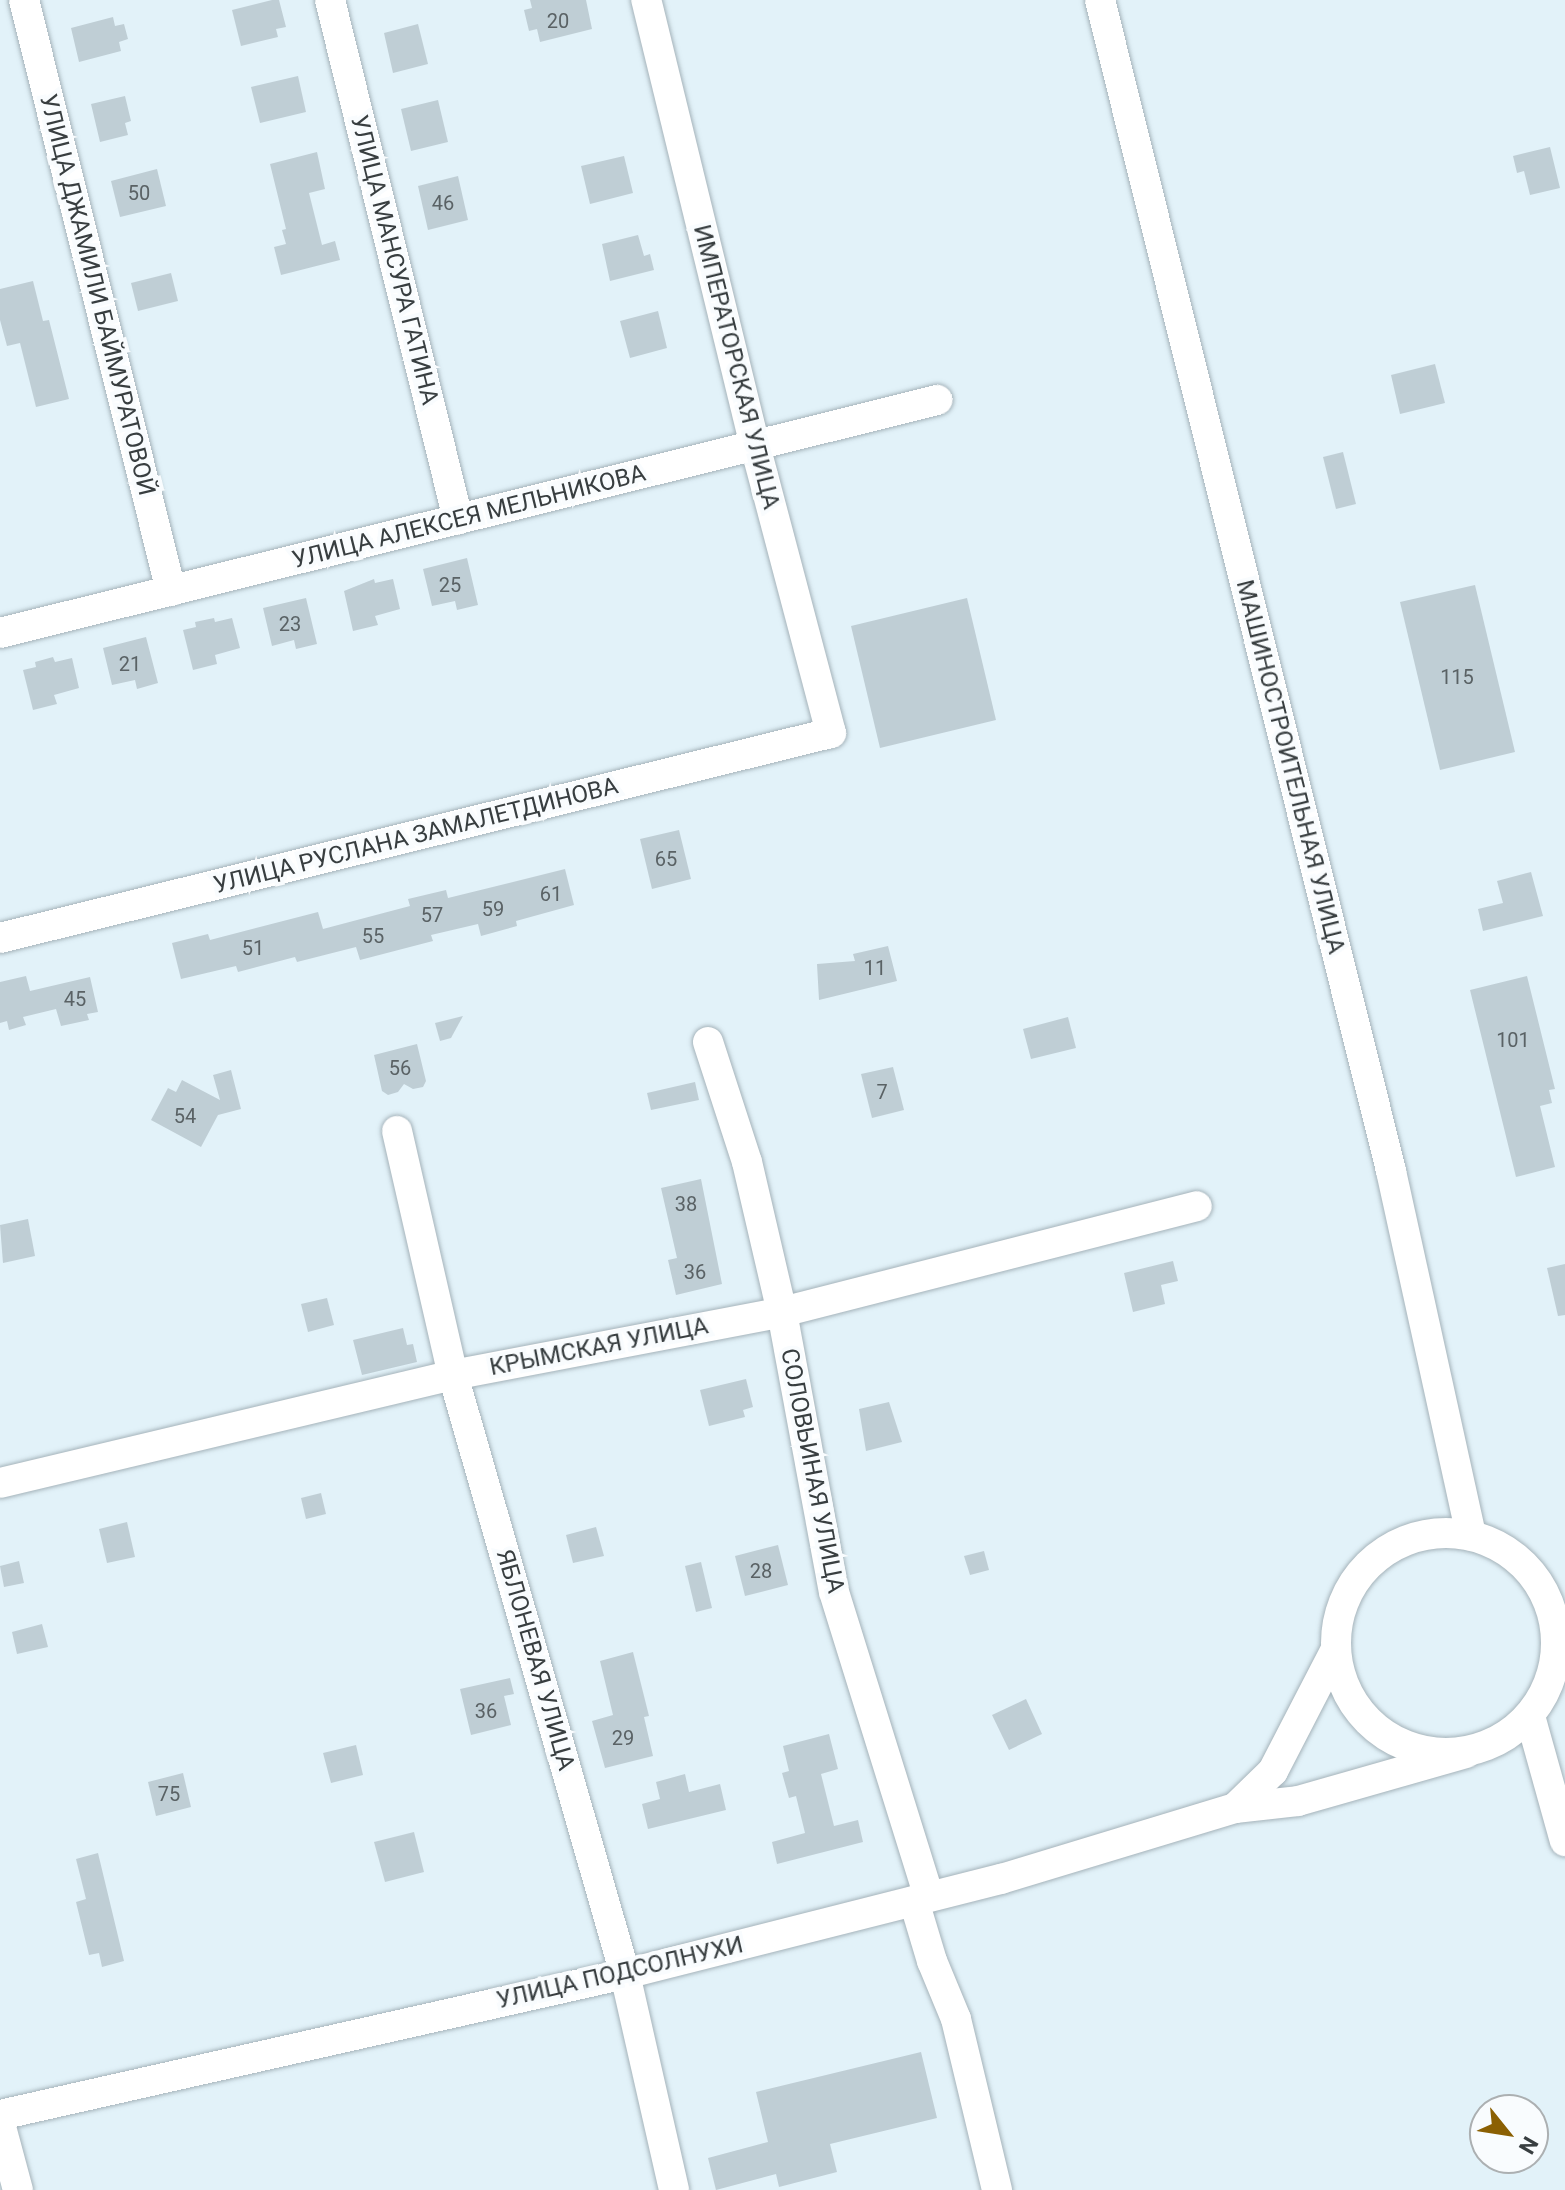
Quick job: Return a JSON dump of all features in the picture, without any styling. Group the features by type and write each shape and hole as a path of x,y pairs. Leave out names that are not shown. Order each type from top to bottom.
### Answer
{"street":[{"name":"УЛИЦА ДЖАМИЛИ БАЙМУРАТОВОЙ","path":"24,0 171,591"},
{"name":"УЛИЦА МАНСУРА ГАТИНА","path":"330,0 458,519"},
{"name":"ИМПЕРАТОРСКАЯ УЛИЦА","path":"646,0 755,446 831,733"},
{"name":"МАШИНОСТРОИТЕЛЬНАЯ УЛИЦА","path":"1100,0 1391,1171 1471,1535"},
{"name":"УЛИЦА АЛЕКСЕЯ МЕЛЬНИКОВА","path":"0,633 937,400"},
{"name":"УЛИЦА РУСЛАНА ЗАМАЛЕТДИНОВА","path":"0,938 831,733"},
{"name":"СОЛОВЬИНАЯ УЛИЦА","path":"708,1042 747,1162 782,1312 834,1592 921,1899 932,1961 956,2019 997,2190"},
{"name":"ЯБЛОНЕВАЯ УЛИЦА","path":"397,1131 453,1375 625,1974 674,2190"},
{"name":"КРЫМСКАЯ УЛИЦА","path":"0,1483 453,1375 782,1312 1197,1206"},
{"path":"1437,1533 1471,1535 1506,1550 1534,1575 1551,1609 1561,1649 1549,1683 1530,1716 1501,1740 1466,1753 1428,1753 1393,1741 1364,1719 1344,1688 1335,1651 1338,1617 1351,1585 1374,1559 1403,1541 1437,1533"},
{"path":"1235,1808 1273,1771 1335,1651"},
{"path":"1530,1716 1565,1841"},
{"name":"УЛИЦА ПОДСОЛНУХИ","path":"0,2115 625,1974 1001,1879 1235,1808 1298,1801 1466,1753"},
{"path":"0,2123 18,2190"}],"building":[{"path":"279,0 286,27 276,29 278,37 241,46 232,10"},
{"path":"530,0 586,0 592,29 540,42 537,29 529,31 524,10 532,8"},
{"path":"113,17 115,26 124,24 128,39 119,42 121,51 79,62 71,28"},
{"path":"418,24 428,64 393,73 384,33"},
{"path":"298,76 306,112 260,123 251,87"},
{"path":"125,96 131,121 125,123 128,135 100,142 91,104"},
{"path":"438,100 448,142 411,151 401,109"},
{"path":"1550,147 1560,188 1530,195 1524,171 1517,173 1513,156"},
{"path":"317,152 325,189 309,193 322,245 335,241 340,260 281,275 274,247 286,244 282,230 286,229 270,164"},
{"path":"624,156 633,193 590,204 581,166"},
{"path":"157,169 166,206 120,217 111,181"},
{"path":"458,176 468,220 428,230 418,186"},
{"path":"638,235 644,256 650,254 654,270 610,281 602,244"},
{"path":"171,273 178,301 138,311 131,283"},
{"path":"33,281 43,321 49,320 69,399 36,407 20,343 7,346 0,320 0,289"},
{"path":"658,311 667,348 630,358 620,321"},
{"path":"1435,364 1445,403 1400,414 1391,375"},
{"path":"1343,452 1356,504 1336,509 1323,457"},
{"path":"467,558 478,605 457,610 455,601 432,606 423,569"},
{"path":"374,579 375,583 393,579 400,609 375,616 378,625 353,631 344,591"},
{"path":"1475,585 1515,752 1440,770 1400,602"},
{"path":"306,598 317,644 296,649 294,640 272,646 263,608"},
{"path":"967,598 996,720 880,748 851,626"},
{"path":"214,618 215,622 232,618 240,648 215,655 217,664 193,670 183,630 196,627 195,622"},
{"path":"146,637 158,683 137,689 135,680 112,685 103,648"},
{"path":"53,657 55,662 72,658 79,688 54,695 57,704 33,710 23,670 36,667 35,662"},
{"path":"679,830 691,879 652,889 640,839"},
{"path":"565,869 574,905 516,921 517,926 481,936 478,924 431,935 433,941 360,960 356,947 297,962 295,957 238,972 236,966 181,979 172,943 208,934 210,940 318,912 323,929 410,906 408,899 446,890 448,898"},
{"path":"1531,872 1543,916 1483,931 1478,909 1503,903 1497,881"},
{"path":"888,946 897,981 819,1000 817,964 855,961 853,954"},
{"path":"26,976 30,991 90,977 98,1012 87,1014 89,1020 61,1026 56,1009 23,1017 26,1025 9,1030 7,1021 0,1023 0,982"},
{"path":"1527,976 1555,1089 1549,1090 1552,1103 1540,1106 1555,1167 1516,1177 1470,990"},
{"path":"463,1016 451,1038 440,1041 435,1023"},
{"path":"1068,1017 1076,1048 1031,1059 1023,1029"},
{"path":"417,1044 426,1081 423,1087 413,1089 404,1084 398,1092 388,1095 382,1091 374,1055"},
{"path":"893,1067 904,1110 872,1118 861,1074"},
{"path":"231,1070 241,1109 218,1115 201,1147 151,1120 168,1088 176,1092 182,1080 220,1100 213,1075"},
{"path":"695,1082 699,1100 651,1110 647,1093"},
{"path":"701,1179 722,1284 676,1295 668,1260 677,1258 661,1188"},
{"path":"28,1219 35,1256 3,1263 0,1225"},
{"path":"1173,1261 1178,1281 1161,1285 1165,1304 1133,1312 1124,1273"},
{"path":"1565,1264 1565,1315 1558,1316 1547,1268"},
{"path":"327,1298 334,1325 308,1332 301,1304"},
{"path":"403,1328 407,1345 413,1344 417,1362 362,1375 353,1340"},
{"path":"746,1379 753,1407 743,1410 745,1417 709,1426 700,1390"},
{"path":"889,1402 902,1442 866,1451 859,1409"},
{"path":"321,1493 326,1514 306,1519 301,1498"},
{"path":"127,1522 135,1557 107,1563 99,1529"},
{"path":"596,1527 604,1556 573,1563 566,1535"},
{"path":"778,1545 788,1585 745,1596 735,1556"},
{"path":"984,1551 989,1570 970,1575 964,1556"},
{"path":"19,1561 24,1583 4,1587 0,1566"},
{"path":"701,1562 712,1608 696,1612 685,1566"},
{"path":"42,1624 48,1647 17,1654 12,1632"},
{"path":"633,1652 649,1716 644,1717 653,1756 605,1768 592,1721 613,1715 600,1661"},
{"path":"510,1678 514,1694 504,1696 511,1725 471,1735 460,1689"},
{"path":"1026,1699 1042,1734 1009,1750 992,1715"},
{"path":"829,1734 838,1769 821,1774 834,1826 858,1820 863,1842 777,1864 772,1842 805,1833 796,1796 789,1798 782,1773 789,1771 783,1746"},
{"path":"356,1745 363,1775 331,1783 323,1753"},
{"path":"183,1773 191,1807 156,1816 148,1782"},
{"path":"685,1774 689,1792 720,1784 726,1810 648,1829 642,1804 660,1799 656,1782"},
{"path":"414,1832 424,1872 385,1882 374,1842"},
{"path":"98,1853 124,1961 102,1967 99,1953 89,1955 76,1902 86,1899 76,1859"},
{"path":"921,2052 937,2118 830,2144 837,2172 779,2187 776,2174 716,2190 708,2158 768,2142 756,2092"}]}
